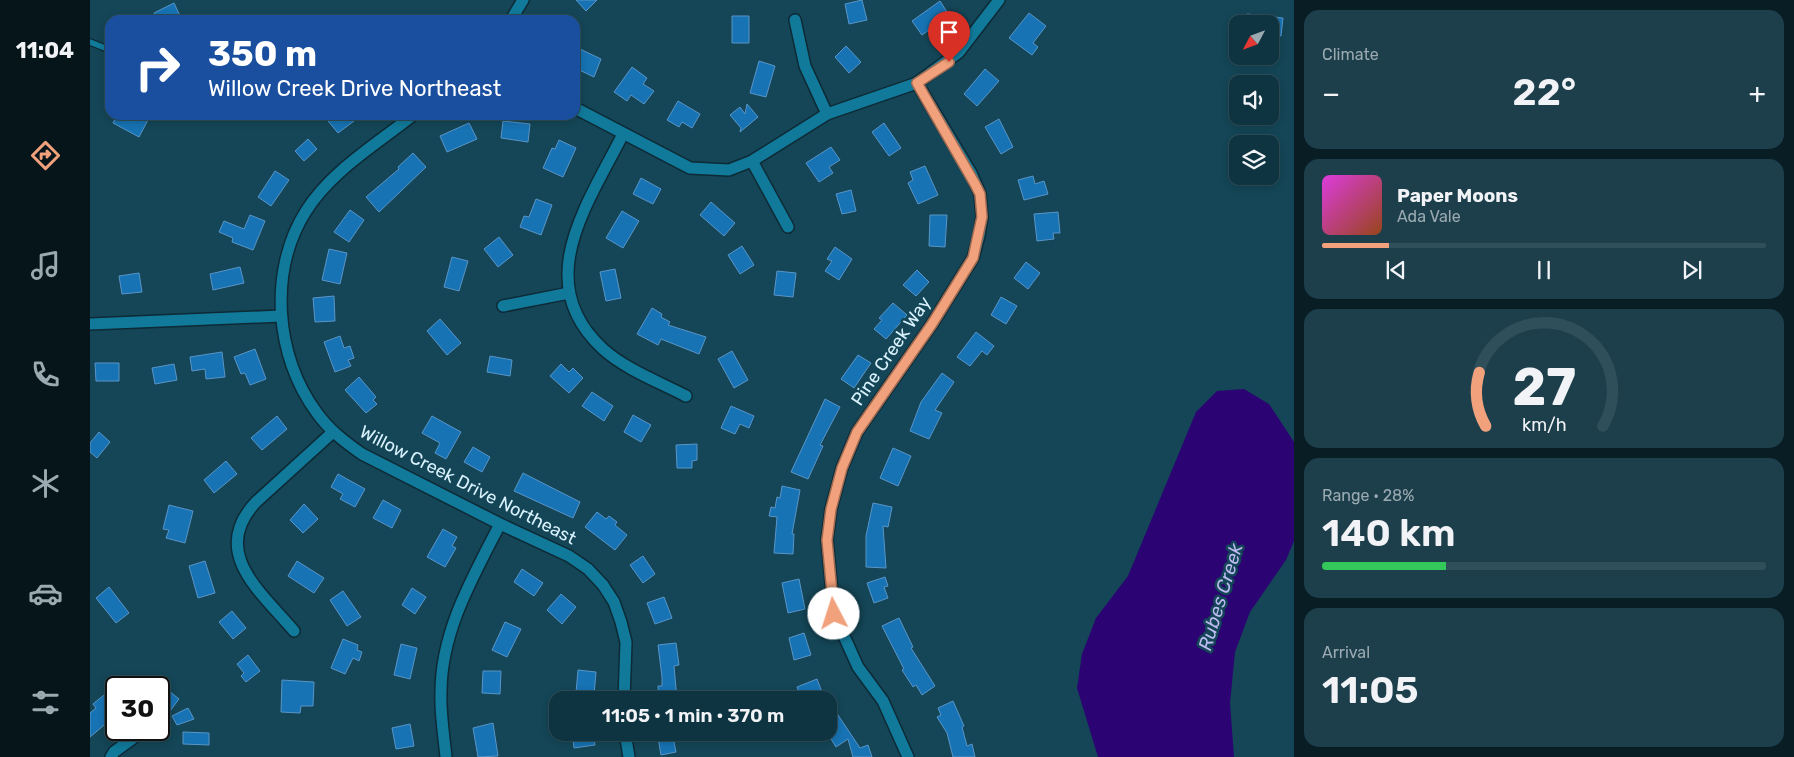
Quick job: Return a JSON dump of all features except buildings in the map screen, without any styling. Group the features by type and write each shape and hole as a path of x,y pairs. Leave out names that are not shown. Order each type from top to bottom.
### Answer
{"street":[{"path":"514,15 523,0"},
{"path":"580,111 690,168 729,170 752,161 826,114 917,83 959,52 999,0"},
{"path":"795,20 805,66 826,114"},
{"name":"Pine Creek Way","path":"908,757 883,701 858,668 834,614 827,540 831,509 842,468 857,432 932,324 973,258 979,236 982,217 980,194 971,173 917,83"},
{"name":"Willow Creek Drive Northeast","path":"407,120 326,186 306,210 287,252 282,280 281,316 291,361 302,389 316,412 333,432 362,454 500,524 569,556 588,569 603,584 614,602 626,642 624,691"},
{"path":"622,134 586,208 568,253 566,272 569,294 574,309 586,330 604,349 623,363 686,396"},
{"path":"752,161 788,227"},
{"path":"503,306 569,294"},
{"path":"90,324 281,316"},
{"path":"294,631 247,575 239,561 236,543 238,528 244,515 256,502 333,432"},
{"path":"446,757 440,693 443,662 460,602 500,524"},
{"path":"111,757 114,752 129,741"},
{"path":"626,741 629,757"}],"lane":[{"path":"90,42 105,48"}],"water":[{"name":"Rubes Creek","path":"1244,389 1269,404 1294,442 1294,541 1286,560 1250,612 1235,652 1230,703 1234,757 1098,757 1077,688 1082,654 1096,618 1128,576 1196,412 1217,391"}],"route":[{"path":"834,614 827,540 831,509 842,468 857,432 932,324 973,258 979,236 982,217 980,194 971,173 917,83 949,62"}]}
